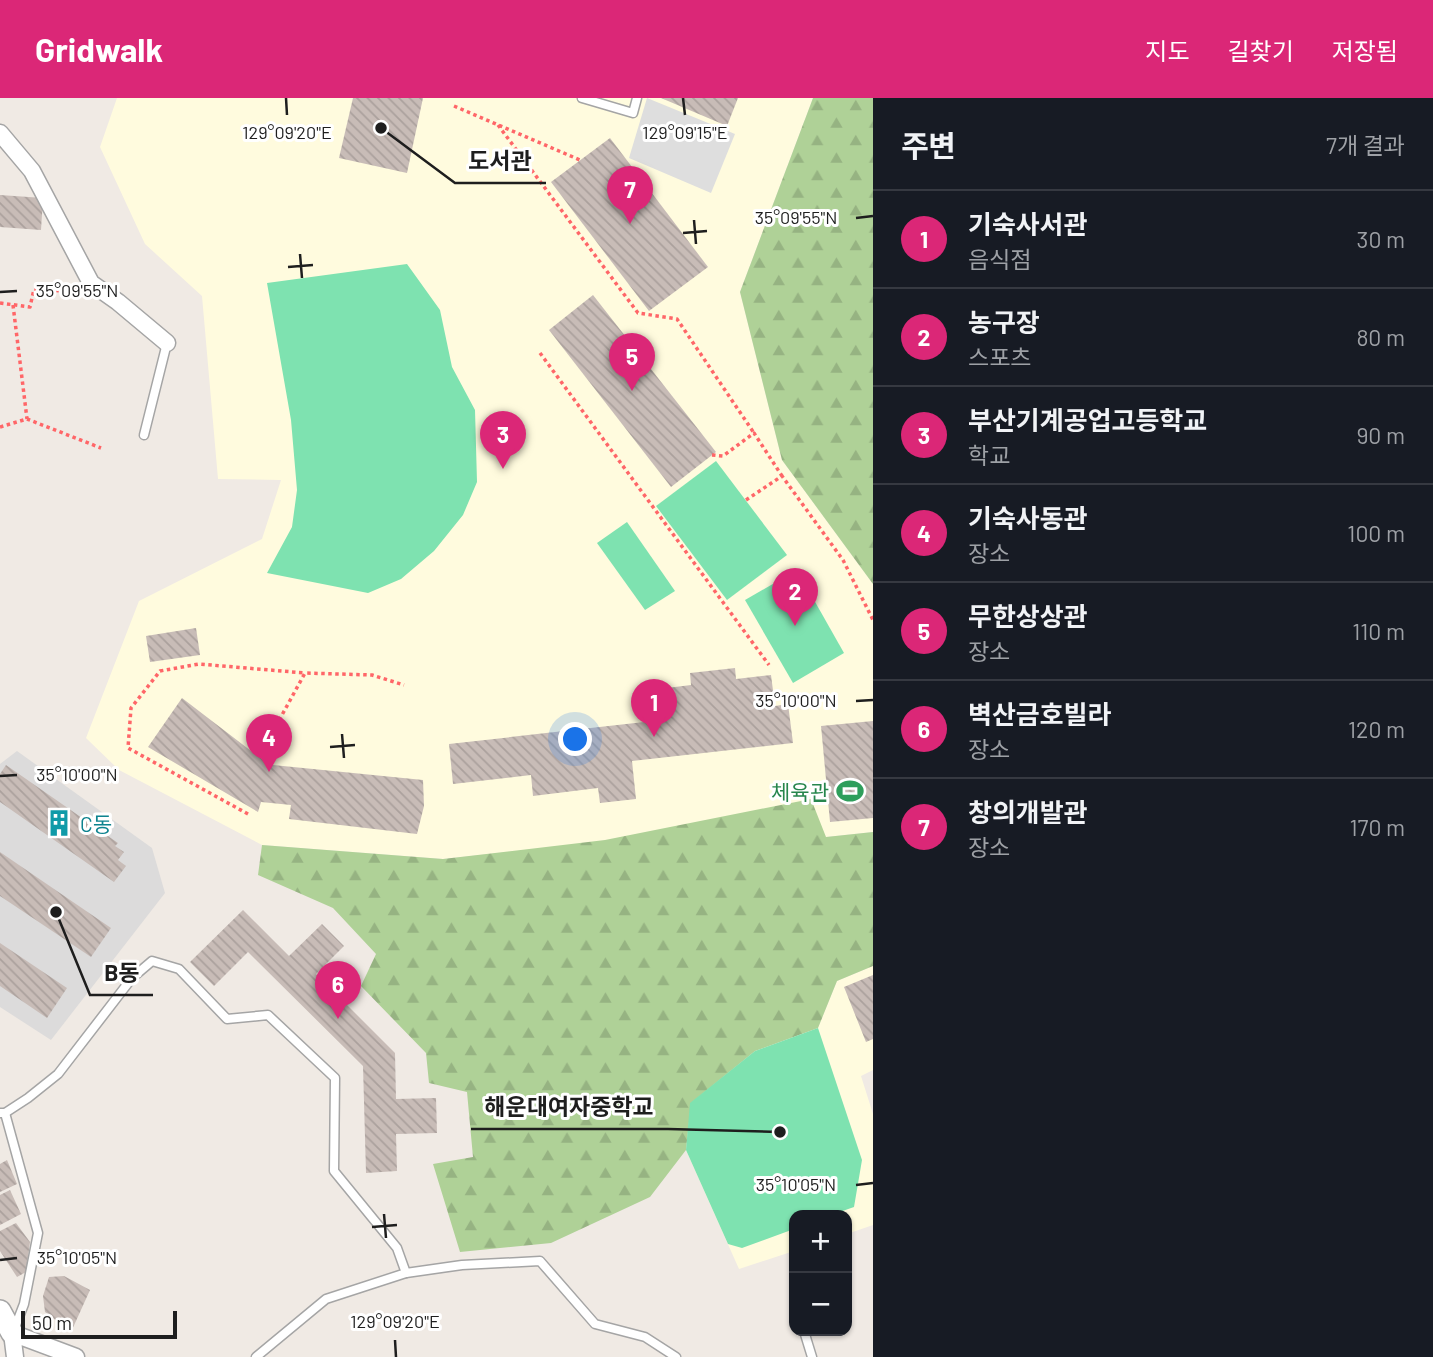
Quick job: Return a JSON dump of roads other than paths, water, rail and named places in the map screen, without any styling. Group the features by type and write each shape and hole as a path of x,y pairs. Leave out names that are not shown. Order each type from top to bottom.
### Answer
{"street":[{"path":"0,133 32,171 91,283 167,343"},
{"path":"0,1311 15,1357"},
{"path":"6,1331 76,1357"}],"lane":[{"path":"582,98 633,113 638,98"},
{"path":"144,435 167,343"},
{"path":"6,1331 24,1304 38,1233 3,1113 58,1074 132,978 152,961 179,969 227,1019 268,1015 335,1078 334,1171 397,1248 406,1273"},
{"path":"256,1357 326,1299 406,1273 463,1265 540,1261 595,1325 645,1337 676,1357"},
{"path":"806,1336 812,1357"}],"place":[{"name":"도서관","path":"381,128"},
{"name":"창의개발관","path":"630,224"},
{"name":"무한상상관","path":"632,391"},
{"name":"부산기계공업고등학교","path":"503,469"},
{"name":"농구장","path":"795,626"},
{"name":"기숙사서관","path":"654,737"},
{"name":"기숙사동관","path":"269,772"},
{"name":"체육관","path":"850,791"},
{"name":"C동","path":"59,823"},
{"name":"B동","path":"56,912"},
{"name":"벽산금호빌라","path":"338,1019"},
{"name":"해운대여자중학교","path":"780,1132"}]}
